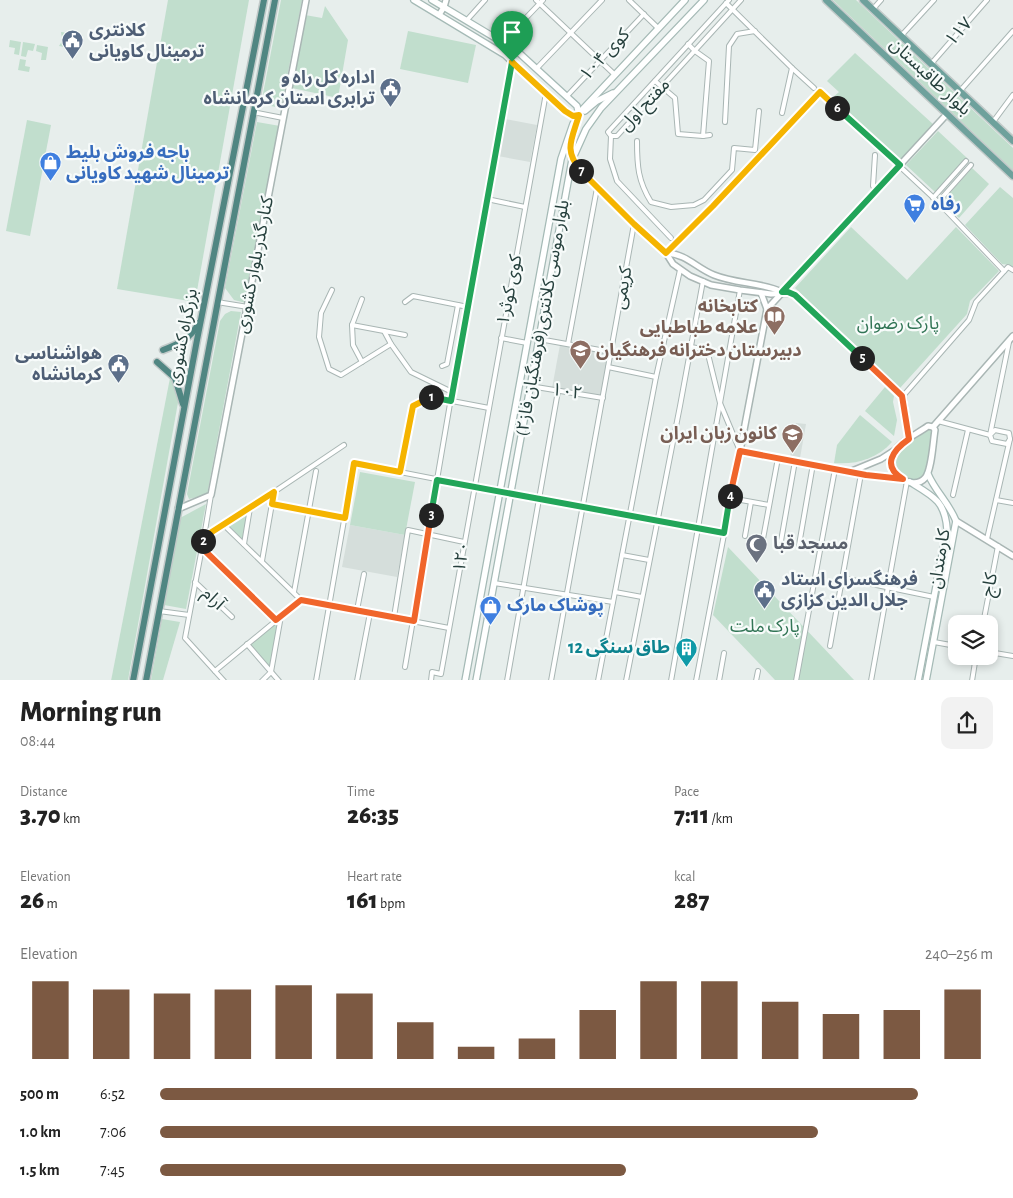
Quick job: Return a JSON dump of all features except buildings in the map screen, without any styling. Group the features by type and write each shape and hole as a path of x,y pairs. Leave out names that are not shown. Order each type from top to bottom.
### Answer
{"highway":[{"name":"بزرگراه کشوری","path":"133,680 264,0"},
{"name":"بزرگراه کشوری","path":"146,680 275,0"},
{"path":"163,350 180,344 189,338 202,318"},
{"path":"197,340 202,347 209,344"},
{"path":"157,362 175,378 184,404 183,414"},
{"path":"190,378 198,375 202,381"}],"main road":[{"path":"414,0 504,55 565,111 573,116 579,115 597,101 615,92"},
{"path":"432,0 517,51 578,108 579,115 570,149 572,160"},
{"name":"بلوار موسی کلانتری(فرهنگیان فاز۲)","path":"466,680 561,159 570,131 579,115 614,74 685,0"},
{"name":"بلوار موسی کلانتری(فرهنگیان فاز۲)","path":"476,680 572,160 586,129 601,108 704,0"},
{"name":"بلوار طاقبستان","path":"826,0 1013,176"},
{"name":"بلوار طاقبستان","path":"863,0 1013,141"},
{"name":"کارمندان","path":"926,680 956,521 951,508 931,482 928,474"},
{"name":"کارمندان","path":"907,480 935,497 944,511 947,530 918,680"},
{"path":"934,597 942,599"}],"street":[{"name":"کنار گذر بلوار کشوری","path":"211,495 306,0"},
{"path":"439,15 444,8 446,0"},
{"path":"467,20 485,0"},
{"path":"536,0 541,2 614,74"},
{"path":"537,68 602,0"},
{"path":"629,0 658,28"},
{"name":"مفتح اول","path":"728,1 608,132 611,136 617,136 741,0"},
{"path":"873,9 881,0"},
{"path":"901,36 934,0"},
{"name":"۱۱۷","path":"931,64 987,0"},
{"path":"728,1 733,9 814,88"},
{"path":"503,42 541,2"},
{"name":"کوی ۱۰۴","path":"567,96 644,14"},
{"path":"725,122 730,46 737,34 755,31"},
{"path":"960,91 1013,31"},
{"path":"688,44 709,61 703,136"},
{"path":"405,667 452,392 512,62"},
{"path":"782,113 792,68"},
{"path":"655,81 675,98 678,134 710,135"},
{"path":"666,253 820,92 934,198 1004,271"},
{"name":"کوی کوثر۱","path":"474,486 546,93"},
{"path":"993,122 1013,95"},
{"path":"637,141 638,170 643,189 651,202 671,207 694,205 704,200 732,170 734,148 755,150 759,111"},
{"path":"253,112 283,118"},
{"path":"696,680 767,309 947,114"},
{"path":"611,136 610,159 617,182 671,238"},
{"path":"875,155 873,186 876,191"},
{"path":"572,160 597,188 666,253 673,264 680,270 711,285 761,293 788,292 795,295 902,396 909,439"},
{"path":"934,198 966,161"},
{"path":"938,202 971,165"},
{"path":"568,344 597,188"},
{"path":"487,199 525,207"},
{"path":"643,209 651,202"},
{"name":"کریمی","path":"551,680 634,224"},
{"path":"666,253 681,255 715,276 771,287 782,292"},
{"path":"902,396 969,320 976,302 1008,267 1013,270"},
{"path":"598,680 656,377 680,270"},
{"path":"626,680 703,281"},
{"path":"332,290 321,312 319,337 329,370 341,375 391,344"},
{"path":"671,680 740,290"},
{"path":"761,293 767,309"},
{"path":"405,302 413,296 468,307"},
{"path":"362,299 352,325 352,345 362,362"},
{"path":"217,302 248,307"},
{"path":"442,366 447,364 458,305"},
{"path":"352,325 405,334"},
{"path":"384,331 411,372 452,392"},
{"path":"500,338 527,343"},
{"path":"933,427 1011,338"},
{"path":"1011,338 990,435 992,440 1007,444 1012,439"},
{"path":"539,339 611,352"},
{"path":"691,347 706,350 720,402 740,451"},
{"path":"608,367 656,377"},
{"name":"۱۰۲","path":"530,386 603,398"},
{"path":"507,680 558,391"},
{"path":"400,472 413,406 431,397 489,408"},
{"path":"938,421 990,435"},
{"path":"852,471 881,459 928,426 933,427"},
{"path":"740,451 861,474 918,482 924,480 928,474 935,430 933,427"},
{"path":"953,495 968,430"},
{"path":"987,539 1012,439 1009,433 995,430 990,435"},
{"path":"204,537 344,445"},
{"path":"896,449 890,459 892,468 896,474 907,480"},
{"path":"763,538 778,458"},
{"path":"781,541 795,461"},
{"path":"316,680 354,463 630,517 724,533"},
{"path":"799,545 813,464"},
{"path":"796,680 835,468"},
{"path":"294,592 316,471"},
{"path":"830,646 861,474"},
{"path":"871,680 907,480"},
{"name":"۱۲۰","path":"431,680 432,672 440,674 474,486"},
{"path":"262,561 274,492"},
{"path":"178,509 211,495"},
{"path":"211,495 185,638 224,680"},
{"path":"730,498 769,505"},
{"path":"996,500 1013,504"},
{"path":"745,536 751,502"},
{"path":"272,504 345,518"},
{"path":"244,544 250,508"},
{"path":"956,521 1013,556"},
{"path":"224,525 301,600 449,628"},
{"path":"394,617 408,530 464,542"},
{"name":"کاج","path":"985,615 998,546"},
{"path":"202,548 276,620"},
{"path":"622,555 649,560"},
{"path":"357,610 364,574"},
{"path":"843,578 934,597"},
{"name":"آرام","path":"195,582 232,617"},
{"path":"494,583 613,602"},
{"path":"615,592 642,597"},
{"path":"215,671 301,600"},
{"path":"159,610 189,615"},
{"path":"357,680 370,613"},
{"path":"262,680 271,672 281,616"},
{"path":"934,642 948,645"},
{"path":"247,644 279,680"},
{"path":"719,680 724,653"},
{"path":"998,654 1013,656"},
{"path":"972,680 974,665"},
{"path":"756,680 758,671"}],"shaded area":[{"path":"505,119 537,125 530,162 498,156"},
{"name":"دبیرستان دخترانه فرهنگیان","path":"560,345 609,353 601,396 552,388"},
{"path":"796,423 806,424 800,458 790,457 793,441 797,441 797,439 793,438"},
{"path":"350,525 405,535 397,577 342,567"}],"green space":[{"path":"168,0 249,0 195,302 117,289"},
{"path":"281,0 302,0 281,108 261,104"},
{"path":"833,0 856,0 1013,148 1013,170"},
{"path":"325,6 348,40 338,98 292,88 305,15 322,18"},
{"path":"408,31 476,45 468,83 400,69"},
{"path":"61,32 83,35 82,41 62,38"},
{"path":"10,40 21,42 19,55 14,54 15,48 9,47"},
{"path":"62,41 81,45 80,50 59,46"},
{"path":"23,42 35,44 33,51 28,50 26,57 21,56"},
{"path":"37,45 48,47 46,60 41,60 42,53 36,51"},
{"path":"855,53 934,125 900,161 831,99 839,92 827,81"},
{"path":"20,59 26,60 25,66 30,67 29,72 18,70"},
{"path":"27,120 51,125 30,236 6,231"},
{"path":"257,122 280,126 246,303 234,300 225,288"},
{"path":"938,131 967,158 935,192 906,165"},
{"path":"972,168 989,184 959,218 942,202"},
{"path":"1000,187 1013,198 1013,267 1002,264 965,225"},
{"name":"پارک رضوان","path":"851,227 907,280 956,227 999,271 970,301 967,314 900,388 795,288"},
{"path":"231,311 241,312 207,495 189,499 187,494 220,321 225,314"},
{"path":"170,378 175,385 179,397 128,680 111,680"},
{"path":"885,387 894,396 893,402 897,420 894,436 865,411"},
{"path":"860,415 892,442 880,453 865,460 850,463 834,463 837,445"},
{"path":"929,427 933,431 927,473 916,481 908,480 896,473 892,459 900,447"},
{"path":"360,472 415,482 405,535 350,525"},
{"path":"206,504 186,609 164,605 180,518"},
{"path":"248,512 243,540 228,525"},
{"name":"پارک ملت","path":"728,547 854,680 775,680 713,615"},
{"path":"162,619 180,622 163,680 151,680"},
{"path":"279,620 270,668 250,644"}],"place":[{"name":"کلانتری ترمینال کاویانی","path":"73,60"},
{"name":"اداره کل راه و ترابری استان کرمانشاه","path":"391,107"},
{"name":"باجه فروش بلیط ترمینال شهید کاویانی","path":"50,182"},
{"name":"رفاه","path":"915,224"},
{"name":"کتابخانه علامه طباطبایی","path":"774,336"},
{"name":"دبیرستان دخترانه فرهنگیان","path":"580,370"},
{"name":"هواشناسی کرمانشاه","path":"118,383"},
{"name":"کانون زبان ایران","path":"793,453"},
{"name":"مسجد قبا","path":"757,563"},
{"name":"فرهنگسرای استاد جلال الدین کزازی","path":"765,609"},
{"name":"پوشاک مارک","path":"491,625"},
{"name":"طاق سنگی 12","path":"686,667"}],"route":[{"path":"512,62 565,111 573,116 579,115 570,149 572,160 597,188 666,253 820,92 900,165 782,292 795,295 902,396 909,439 898,446 890,459 892,468 903,479 866,475 740,451 724,533 437,480 414,621 301,600 276,620 202,548 204,537 274,492 272,504 345,518 354,463 400,472 413,406 431,397 451,401 512,62"}]}
